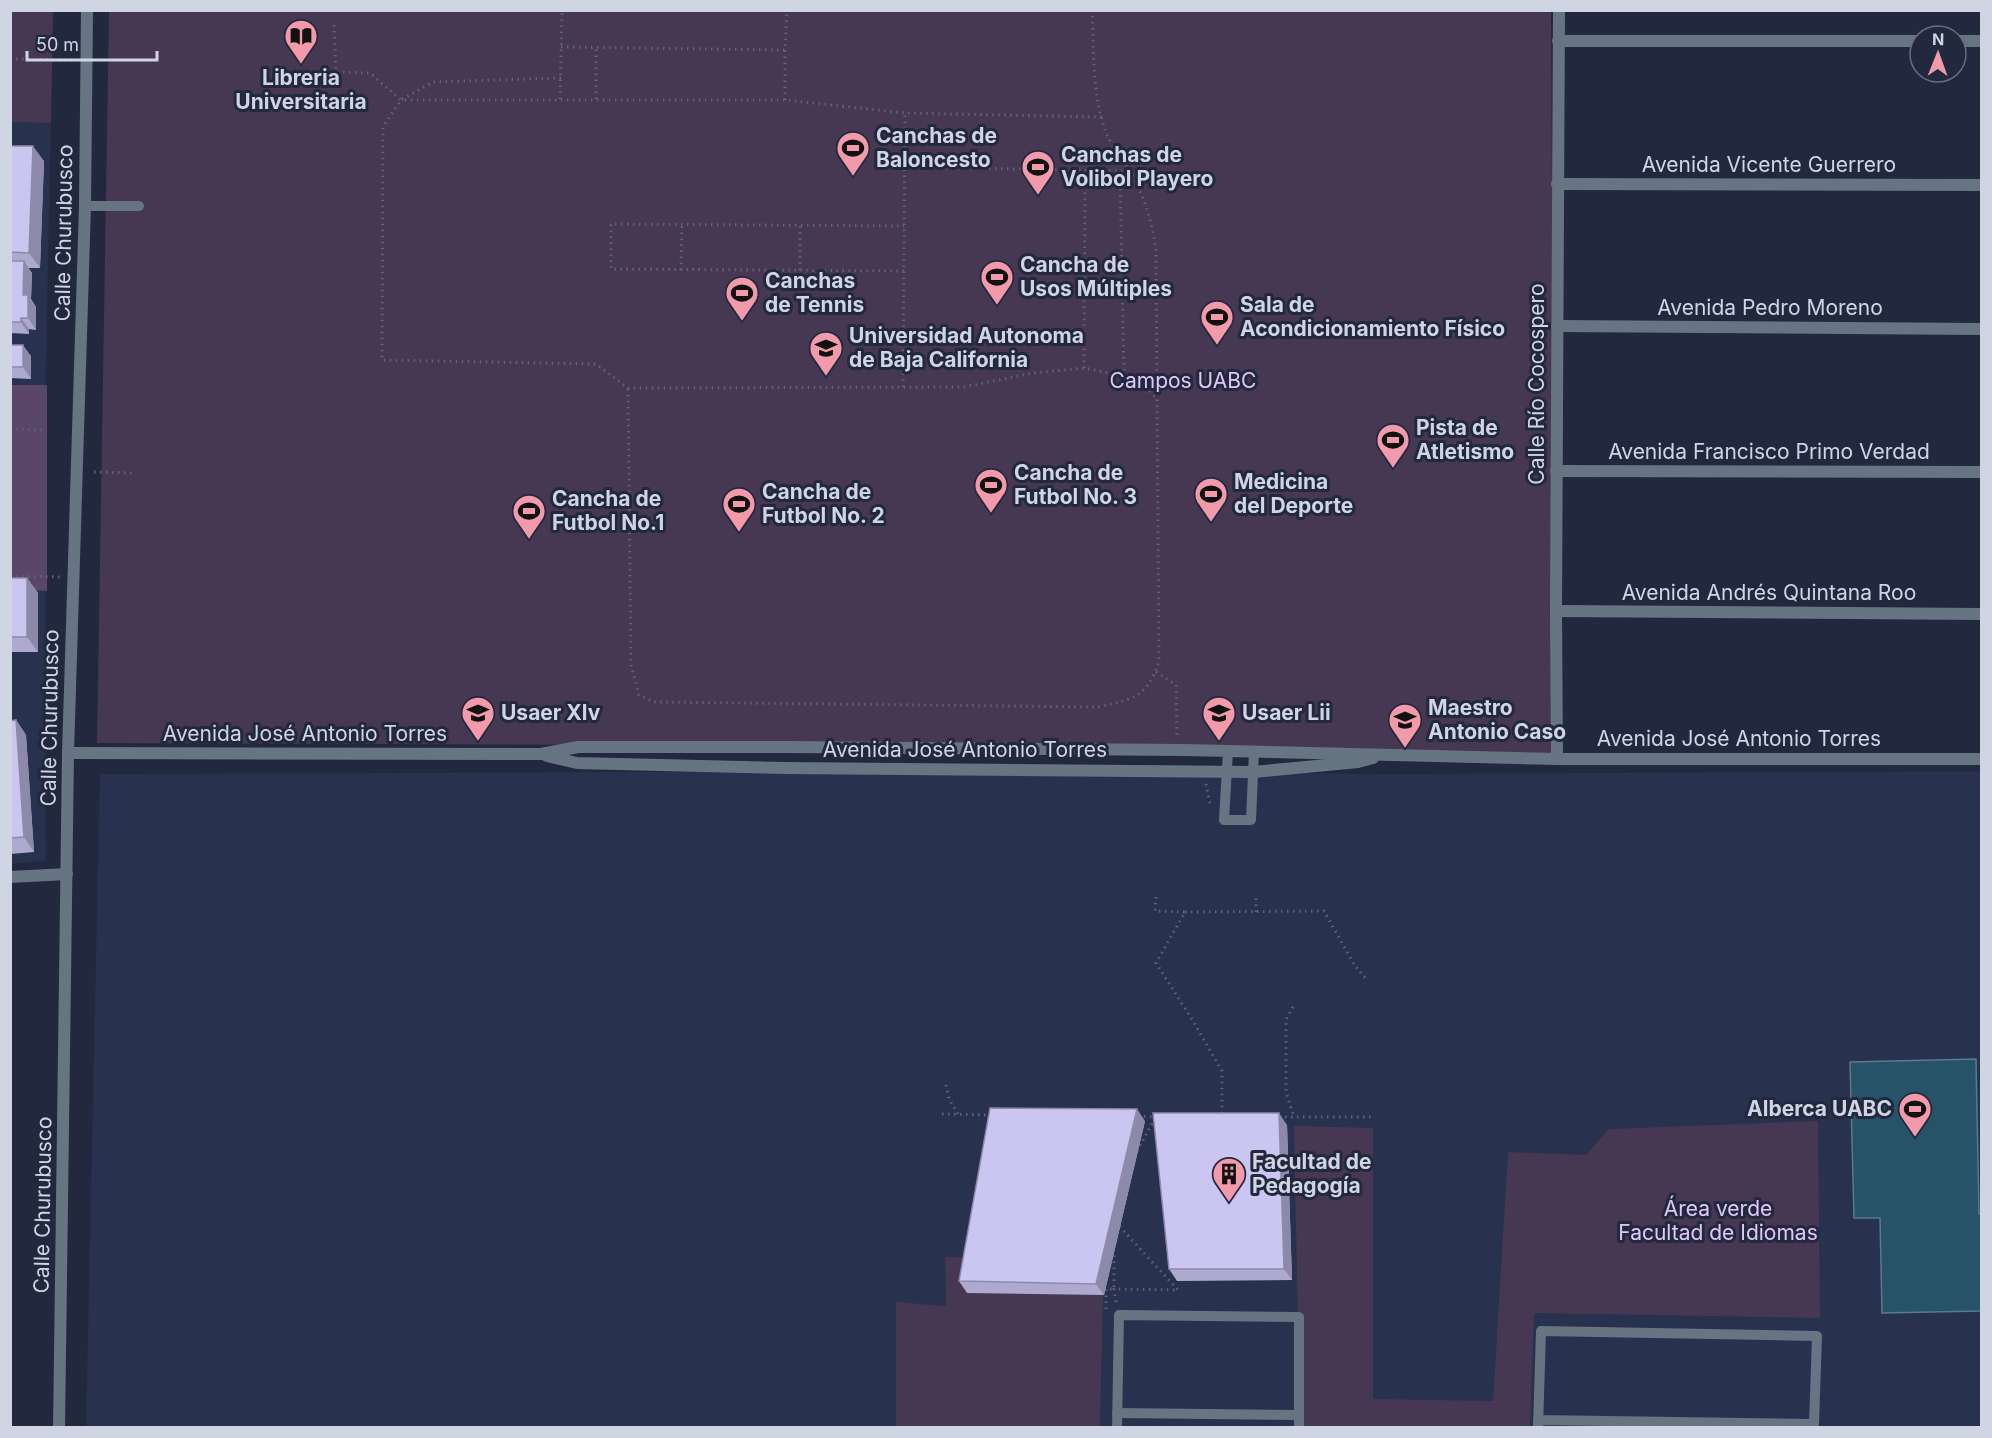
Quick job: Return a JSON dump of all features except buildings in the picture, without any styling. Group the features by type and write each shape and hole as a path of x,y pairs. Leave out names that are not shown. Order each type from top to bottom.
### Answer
{"street":[{"name":"Calle Churubusco","path":"59,1428 68,753 85,206 87,10"},
{"name":"Calle Río Cocospero","path":"1557,759 1559,10"},
{"path":"1558,41 1908,41"},
{"name":"Avenida Vicente Guerrero","path":"1557,184 1982,185"},
{"name":"Avenida Pedro Moreno","path":"1557,326 1982,329"},
{"name":"Avenida Francisco Primo Verdad","path":"1556,471 1982,472"},
{"name":"Avenida Andrés Quintana Roo","path":"1556,611 1982,614"},
{"name":"Avenida José Antonio Torres","path":"68,753 541,754 578,747 784,747 1254,751 1557,759 1982,759"},
{"path":"784,747 786,768"},
{"path":"985,749 986,770"},
{"name":"Avenida José Antonio Torres","path":"541,754 577,764 1253,772 1358,762 1389,754"},
{"path":"10,877 67,874"}],"lane":[{"path":"85,206 140,206"},
{"path":"1228,751 1224,820 1251,820 1254,751"},
{"path":"1117,1428 1119,1315 1299,1317 1299,1428"},
{"path":"1540,1331 1816,1336 1814,1424 1538,1424 1540,1331"},
{"path":"1117,1413 1299,1415"}],"path":[{"path":"560,99 562,10"},
{"path":"785,100 784,50 787,10"},
{"path":"628,388 631,665 639,695 654,702 1098,707 1135,698 1153,680 1159,661 1155,242 1143,196 1130,171 1115,151 1102,117 1096,94 1092,10"},
{"path":"334,25 336,72 370,73 401,99 785,100 905,113 1102,117"},
{"path":"561,47 784,50"},
{"path":"596,48 596,99"},
{"path":"10,59 87,60"},
{"path":"561,78 433,82 401,99 383,127 382,360 596,364 628,388 964,387 1033,373 1084,368 1124,377 1146,388 1157,398"},
{"path":"903,387 905,113"},
{"path":"905,168 1130,171"},
{"path":"1084,368 1085,170"},
{"path":"1120,171 1124,377"},
{"path":"904,225 611,224 611,270 904,271"},
{"path":"681,270 682,225"},
{"path":"800,225 800,270"},
{"path":"10,429 46,430"},
{"path":"94,472 134,473"},
{"path":"10,576 74,578"},
{"path":"1155,672 1176,685 1176,732"},
{"path":"1156,897 1155,911 1324,911 1355,966 1367,980"},
{"path":"1256,897 1256,912"},
{"path":"1185,912 1156,963 1222,1071 1222,1118 1211,1117"},
{"path":"1293,1007 1286,1020 1286,1092 1294,1117"},
{"path":"946,1085 958,1114"},
{"path":"942,1114 993,1115"},
{"path":"1132,1116 1166,1117"},
{"path":"1134,1156 1155,1117"},
{"path":"1270,1117 1372,1117"},
{"path":"1106,1312 1106,1289 1178,1290 1113,1220"},
{"path":"1114,1243 1114,1289"}],"shaded area":[{"path":"11,11 53,11 45,412 46,861 11,864"},
{"path":"10,385 47,385 47,591 11,589"},
{"path":"897,771 1402,774 1981,771 1981,1427 1100,1427 1104,1260 945,1257 946,1306 896,1303 896,1427 86,1428 100,774"},
{"name":"Alberca UABC","path":"1976,1059 1979,1214 1982,1214 1981,1311 1882,1313 1880,1218 1854,1218 1850,1062"}],"green space":[{"path":"11,10 53,11 51,123 11,122"},
{"name":"Campos UABC","path":"109,11 1551,11 1555,757 860,746 97,743"},
{"name":"Área verde Facultad de Idiomas","path":"1818,1121 1820,1318 1534,1313 1530,1427 1300,1427 1294,1126 1373,1128 1373,1399 1493,1401 1508,1152 1586,1155 1609,1129"},
{"path":"945,1257 1104,1259 1100,1427 896,1428 896,1302 946,1306"}],"place":[{"name":"Libreria Universitaria","path":"301,65"},
{"name":"Canchas de Baloncesto","path":"853,177"},
{"name":"Canchas de Volibol Playero","path":"1038,196"},
{"name":"Cancha de Usos Múltiples","path":"997,306"},
{"name":"Canchas de Tennis","path":"742,322"},
{"name":"Sala de Acondicionamiento Físico","path":"1217,346"},
{"name":"Universidad Autonoma de Baja California","path":"826,377"},
{"name":"Pista de Atletismo","path":"1393,469"},
{"name":"Cancha de Futbol No. 3","path":"991,514"},
{"name":"Medicina del Deporte","path":"1211,523"},
{"name":"Cancha de Futbol No. 2","path":"739,533"},
{"name":"Cancha de Futbol No.1","path":"529,540"},
{"name":"Usaer Xlv","path":"478,742"},
{"name":"Usaer Lii","path":"1219,742"},
{"name":"Maestro Antonio Caso","path":"1405,749"},
{"name":"Alberca UABC","path":"1915,1138"},
{"name":"Facultad de Pedagogía","path":"1229,1203"}]}
